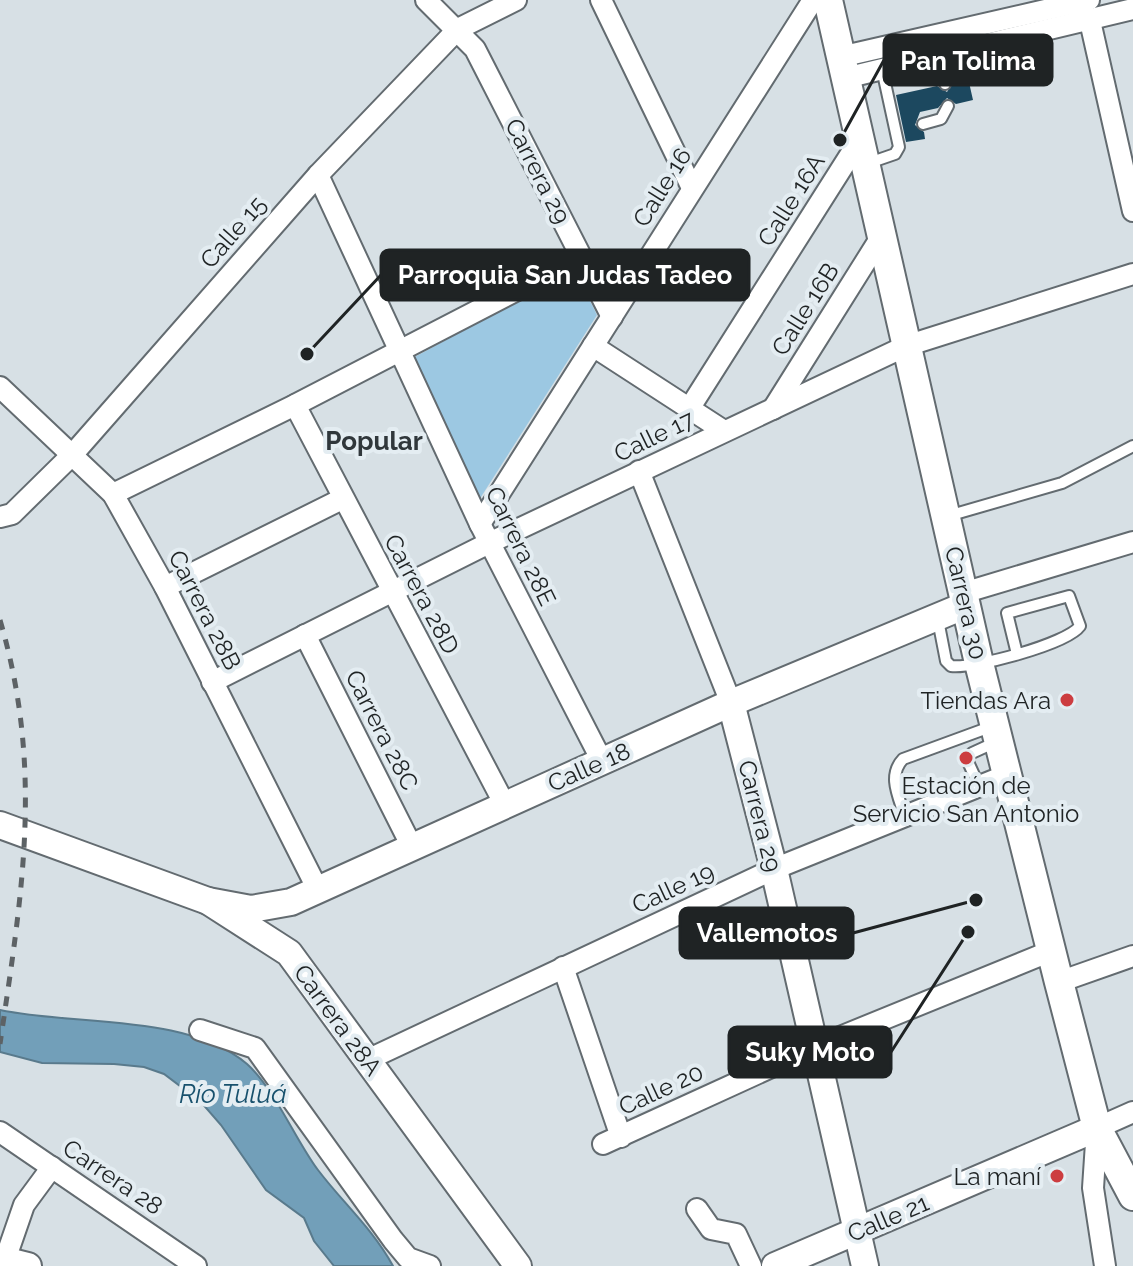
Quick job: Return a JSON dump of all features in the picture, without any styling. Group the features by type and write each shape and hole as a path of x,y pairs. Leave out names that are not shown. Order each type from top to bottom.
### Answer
{"main road":[{"name":"Carrera 30","path":"828,0 979,663 1051,951 1097,1128 1133,1196"}],"street":[{"name":"Carrera 29","path":"426,0 475,49 612,317"},
{"name":"Carrera 29","path":"444,0 458,29"},
{"name":"Calle 15","path":"2,517 73,454 318,175 458,29 516,0"},
{"path":"601,0 692,188"},
{"name":"Calle 16","path":"480,524 813,0"},
{"path":"843,68 1090,10 1133,9"},
{"path":"843,68 882,69 942,55 1090,10"},
{"path":"1090,10 1133,211"},
{"name":"Calle 16A","path":"689,409 862,153"},
{"name":"Carrera 28E","path":"318,175 489,543 602,761"},
{"name":"Calle 16B","path":"773,409 881,237"},
{"path":"113,494 295,405 581,257"},
{"name":"Calle 17","path":"212,682 489,543 906,346 1133,274"},
{"path":"593,346 724,431"},
{"name":"Carrera 28B","path":"0,387 113,494 165,587 318,890"},
{"name":"Carrera 28D","path":"295,405 505,805"},
{"name":"Carrera 29","path":"639,471 731,703 774,869 865,1266"},
{"path":"165,587 342,499"},
{"name":"Calle 18","path":"208,901 251,909 269,909 291,902 731,703 938,617 965,599 1133,542"},
{"name":"Carrera 28C","path":"305,635 412,847"},
{"name":"Calle 19","path":"367,1060 774,869 1007,775"},
{"name":"Carrera 28A","path":"0,825 208,901 278,944 307,974 518,1266"},
{"path":"278,944 274,923 291,902"},
{"name":"Calle 20","path":"563,967 612,1140 813,1048 1051,951"},
{"path":"1059,982 1133,956"},
{"path":"200,1030 255,1048 393,1240 408,1258 430,1266"},
{"name":"Calle 21","path":"775,1266 1133,1112"},
{"path":"1097,1128 1093,1188 1105,1266"},
{"name":"Carrera 28","path":"0,1132 196,1266"},
{"path":"11,1262 24,1205 52,1167"},
{"path":"697,1209 711,1229 736,1234 751,1266"}],"lane":[{"path":"942,55 945,84"},
{"path":"862,153 895,154 899,147 899,132 882,69"},
{"path":"923,124 941,119 948,106"},
{"path":"946,516 1062,483 1133,446"},
{"path":"938,617 946,661 951,666 979,663 1017,654 1077,630 1080,626 1069,596 1007,613 1017,654"},
{"path":"979,786 971,759 997,733"},
{"path":"905,817 894,778 895,767 903,759 997,733"}],"shaded area":[{"path":"575,270 597,315 479,500 411,359"}],"water":[{"name":"Río Tuluá","path":"0,1010 162,1029 194,1036 222,1048 247,1064 276,1101 318,1170 367,1228 393,1266 334,1266 314,1241 304,1218 266,1190 221,1125 201,1102 164,1074 144,1067 114,1064 42,1063 0,1052"}],"building":[{"path":"968,78 973,100 956,104 947,98 938,108 920,112 915,125 924,132 925,139 906,142 896,95 937,86 947,92 953,82"}],"railway":[{"path":"0,620 14,675 22,728 25,780 21,883 0,1044"}],"place":[{"name":"Pan Tolima","path":"840,140"},
{"name":"Parroquia San Judas Tadeo","path":"307,354"},
{"name":"Tiendas Ara","path":"1067,700"},
{"name":"Estación de Servicio San Antonio","path":"966,758"},
{"name":"Vallemotos","path":"976,900"},
{"name":"Suky Moto","path":"968,932"},
{"name":"La maní","path":"1057,1176"}],"district":[{"name":"Popular","path":"374,441"}]}
